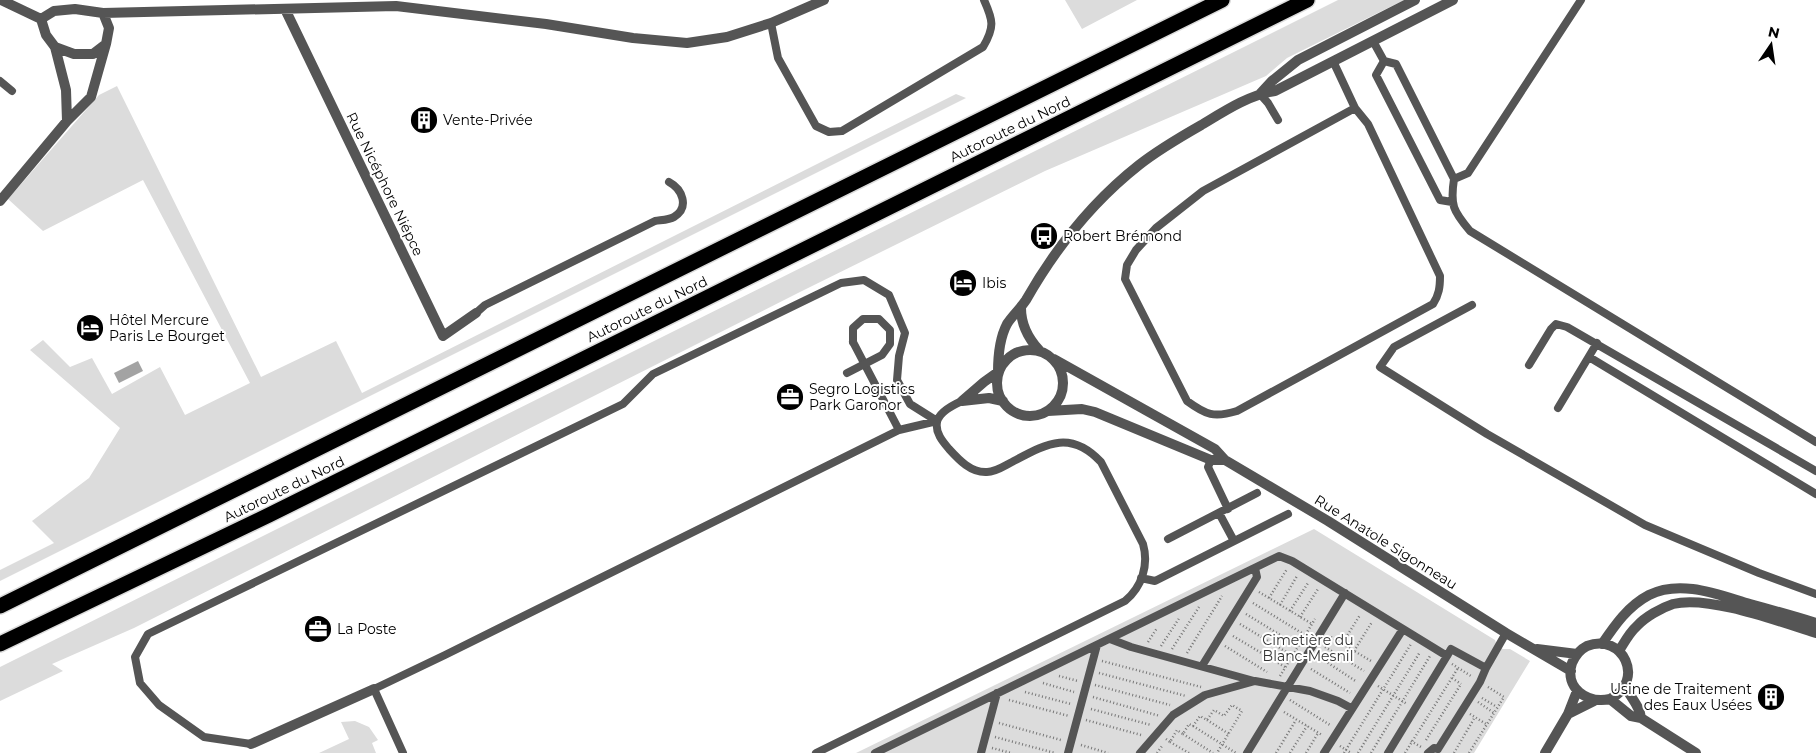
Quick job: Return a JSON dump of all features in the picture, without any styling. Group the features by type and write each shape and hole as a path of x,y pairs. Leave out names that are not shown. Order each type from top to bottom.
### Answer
{"highway":[{"name":"Autoroute du Nord","path":"0,606 1222,0"},
{"name":"Autoroute du Nord","path":"0,644 269,515 1307,0"}],"street":[{"path":"1,0 41,19 46,35 55,47 66,90 67,121"},
{"path":"41,19 54,11 75,9 103,13 396,6 546,24 633,38 687,44 727,37 771,23 824,0"},
{"path":"1260,94 1272,81 1298,60 1415,0"},
{"path":"1225,460 1212,460 1095,412 1082,409 1048,411 1028,416 1018,414 1003,402 998,392 998,354 1007,324 1021,308 1045,267 1068,237 1100,200 1141,163 1220,114 1260,94 1275,91 1453,0"},
{"name":"Rue Nicéphore Niépce","path":"285,9 443,336 476,314"},
{"path":"0,201 67,121 92,97 109,28 103,13"},
{"path":"1364,26 1373,41"},
{"path":"55,47 74,54 93,54 106,44"},
{"path":"1324,46 1333,61"},
{"path":"1021,308 1021,319 1031,342 1038,350 1054,359 1060,367 1063,376 1061,396 1048,411"},
{"path":"962,401 998,372 1010,356 1018,351 1038,350"},
{"name":"Rue Anatole Sigonneau","path":"1054,359 1215,449 1225,460 1328,521 1506,633 1571,671"},
{"path":"962,401 989,398 1003,402"},
{"path":"1602,644 1632,606 1662,590 1700,590 1816,622"},
{"path":"1619,651 1637,625 1657,611 1674,604 1703,603 1728,607 1816,633"},
{"path":"1568,714 1594,701 1610,700 1621,692 1625,686 1628,672 1627,664 1619,651 1611,646 1593,644 1577,654 1572,662 1573,685 1577,691 1594,701"},
{"name":"Rue Anatole Sigonneau","path":"1532,648 1577,654"},
{"path":"1625,686 1630,697 1641,711 1641,718"},
{"path":"250,744 374,689"},
{"path":"1545,753 1568,714 1577,691"},
{"path":"1610,700 1631,716 1641,718 1696,753"}],"lane":[{"path":"771,23 778,58 816,126 829,132 842,131 983,47 991,34 992,18 984,0"},
{"path":"1454,179 1468,173 1581,0"},
{"path":"1373,41 1384,61 1396,64 1454,179 1451,198 1455,213 1470,231 1816,442"},
{"path":"1333,61 1355,108 1368,124 1440,276 1438,298 1433,304 1238,411 1218,416 1202,412 1187,401 1124,280 1128,265 1136,250 1156,228 1203,191 1355,108"},
{"path":"1384,61 1376,75 1440,200 1452,202"},
{"path":"0,81 12,91"},
{"path":"1260,94 1278,120"},
{"path":"476,314 485,305 655,220 672,218 681,212 682,194 677,186 669,182"},
{"path":"250,744 204,737 159,705 140,683 135,657 148,634 624,404 653,374 841,282 864,280 888,295 905,333 899,356 897,380 910,404 937,421"},
{"path":"1472,305 1394,346 1380,367 1487,434 1645,525 1758,573 1816,594"},
{"path":"847,373 882,355 890,344 890,330 879,319 862,319 853,328 853,342 899,430"},
{"path":"1529,365 1551,329 1556,324 1567,327 1816,471"},
{"path":"1558,408 1597,343"},
{"path":"1589,357 1816,494"},
{"path":"403,753 374,689 899,430 937,421 950,407 962,401"},
{"path":"816,753 1125,601 1133,594 1142,578 1146,564 1143,544 1101,462 1093,453 1081,445 1068,442 1057,443 1045,445 997,470 978,471 961,463 940,439 937,421"},
{"path":"1212,460 1208,467 1228,509"},
{"path":"1168,539 1257,493"},
{"path":"1219,513 1234,541"},
{"path":"1142,578 1155,581 1288,514"},
{"path":"875,753 1279,556 1303,567 1447,656"},
{"path":"1202,666 1257,577 1255,568"},
{"path":"1247,753 1345,593"},
{"path":"1324,753 1403,628"},
{"path":"1425,750 1434,748 1440,751 1506,633"},
{"path":"1110,638 1143,650 1255,681 1310,691 1351,708"},
{"path":"1068,753 1097,645"},
{"path":"1388,753 1451,649 1486,668"},
{"path":"1140,753 1170,718 1205,695 1255,681"},
{"path":"982,749 998,693"}],"path":[{"path":"1269,598 1292,561"},
{"path":"1280,605 1303,567"},
{"path":"1290,611 1313,574"},
{"path":"1182,661 1234,578"},
{"path":"1300,618 1324,580"},
{"path":"1168,657 1209,590"},
{"path":"1244,598 1305,635"},
{"path":"1156,653 1191,599"},
{"path":"1342,644 1366,606"},
{"path":"1238,608 1298,646"},
{"path":"1143,650 1169,610"},
{"path":"1354,651 1378,613"},
{"path":"1278,678 1316,617"},
{"path":"1231,619 1303,662 1358,698"},
{"path":"1224,630 1285,667"},
{"path":"1345,751 1416,636"},
{"path":"1311,668 1331,637"},
{"path":"1217,641 1271,674"},
{"path":"1358,753 1426,642"},
{"path":"1325,647 1369,681"},
{"path":"1371,753 1435,648"},
{"path":"1319,657 1369,681 1415,709"},
{"path":"1093,659 1219,691"},
{"path":"1405,753 1458,668"},
{"path":"1090,670 1199,699"},
{"path":"1043,671 1183,709"},
{"path":"1027,679 1170,718"},
{"path":"1418,753 1425,750 1461,684"},
{"path":"1282,695 1338,730"},
{"path":"1470,698 1494,713"},
{"path":"1208,720 1214,710 1224,716 1232,705 1242,712 1217,753"},
{"path":"1275,707 1351,753"},
{"path":"1463,709 1486,724"},
{"path":"1193,726 1200,716 1229,734"},
{"path":"1454,753 1475,717"},
{"path":"990,720 1108,753"},
{"path":"1276,753 1296,720"},
{"path":"1183,734 1189,724 1236,753"},
{"path":"1290,753 1307,726"},
{"path":"1170,742 1177,730 1213,753"},
{"path":"1306,753 1318,733"},
{"path":"986,734 1054,753"},
{"path":"1400,734 1425,750"},
{"path":"1158,753 1166,739 1189,753"},
{"path":"982,749 1012,753"}],"green space":[{"path":"1065,0 1137,0 1082,29"},
{"path":"1338,0 1404,0 1287,58 1266,76 1045,171 800,292 134,628 52,664 63,671 0,701 0,667"},
{"path":"117,86 261,377 336,341 362,393 956,94 966,98 0,581 0,570 54,543 32,521 89,478 120,428 30,350 43,340 70,367 92,358 112,394 160,367 185,415 250,383 143,180 43,231 8,199 99,95"},
{"name":"Cimetière du Blanc-Mesnil","path":"1314,529 1495,640 1497,646 1503,649 1510,649 1530,661 1474,753 856,753"},
{"path":"355,721 369,727 378,740 372,743 376,753 319,753 349,739 341,722"}],"shaded area":[{"path":"138,361 143,371 119,383 114,373"}],"place":[{"name":"Vente-Privée","path":"424,120"},
{"name":"Robert Brémond","path":"1044,236"},
{"name":"Ibis","path":"963,283"},
{"name":"Hôtel Mercure Paris Le Bourget","path":"90,328"},
{"name":"Segro Logistics Park Garonor","path":"790,397"},
{"name":"La Poste","path":"318,629"},
{"name":"Usine de Traitement des Eaux Usées","path":"1771,697"}]}
